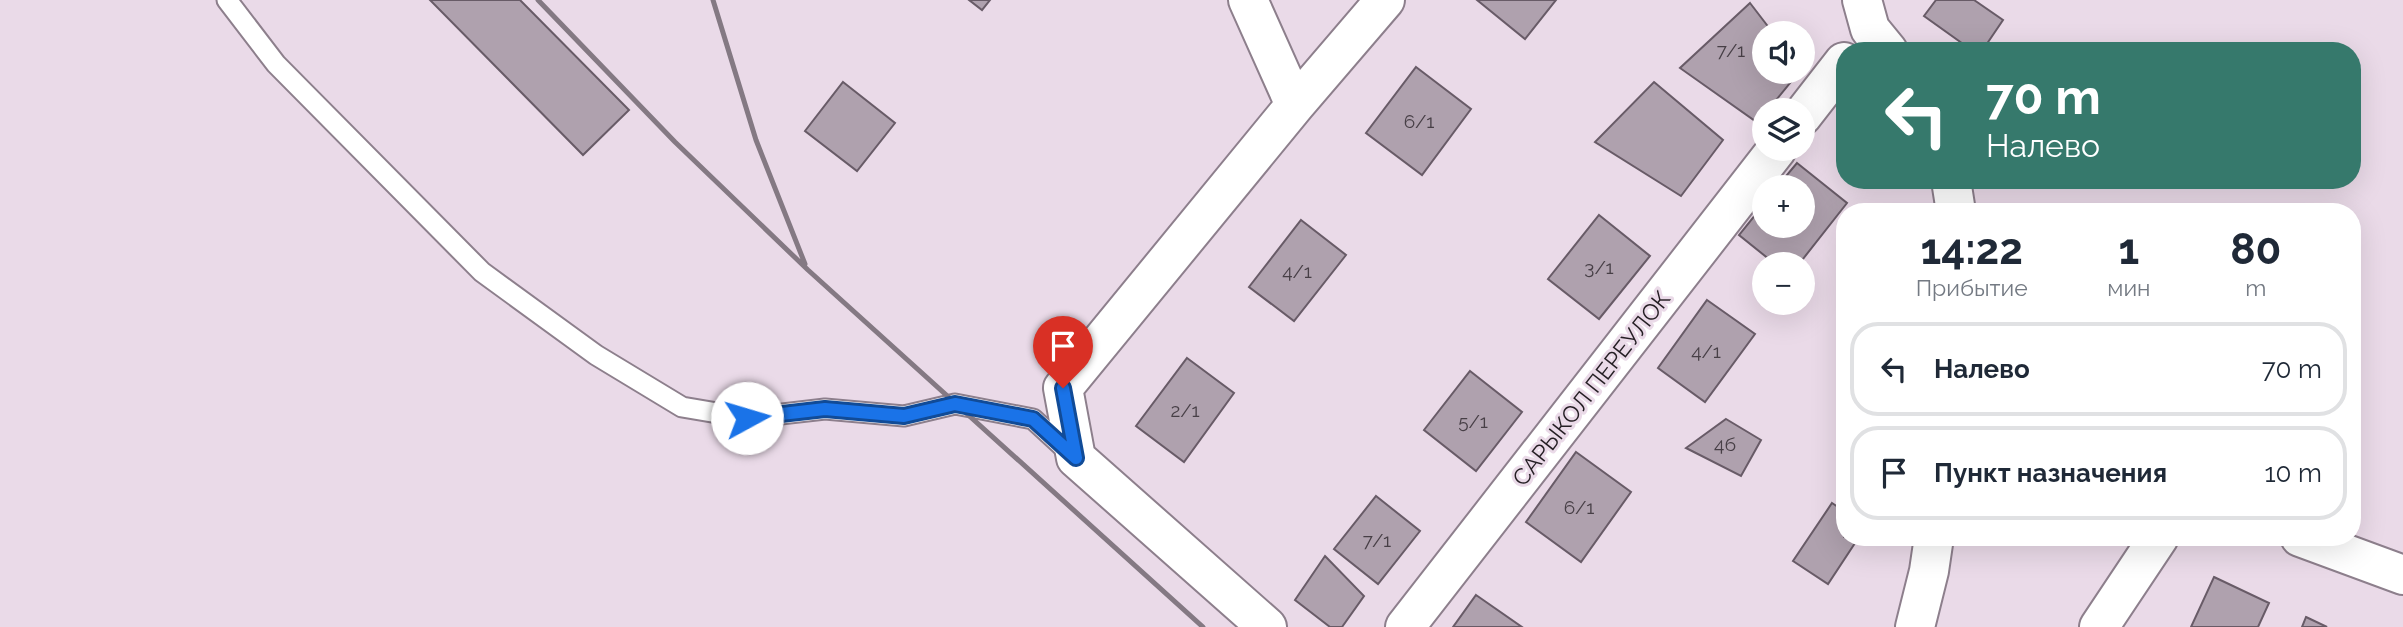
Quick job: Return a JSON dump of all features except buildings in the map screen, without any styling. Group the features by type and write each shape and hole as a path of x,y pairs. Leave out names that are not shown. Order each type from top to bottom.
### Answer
{"street":[{"path":"1248,0 1294,105"},
{"path":"1267,627 1076,458 1063,388 1294,105 1385,0"},
{"path":"1815,99 1836,72"},
{"name":"САРЫКОЛ ПЕРЕУЛОК","path":"1405,627 1768,161"},
{"path":"1915,627 1933,546"},
{"path":"2099,627 2153,546"},
{"path":"2324,546 2403,575"}],"lane":[{"path":"227,0 276,64 482,272 596,355 682,407 747,418 825,409 904,416 955,404 1033,419 1076,458"}],"railway":[{"path":"538,0 675,142 808,270 1203,627"},
{"path":"713,0 756,140 805,264"}],"route":[{"path":"747,418 825,409 904,416 955,404 1033,419 1076,458 1063,388"}]}
